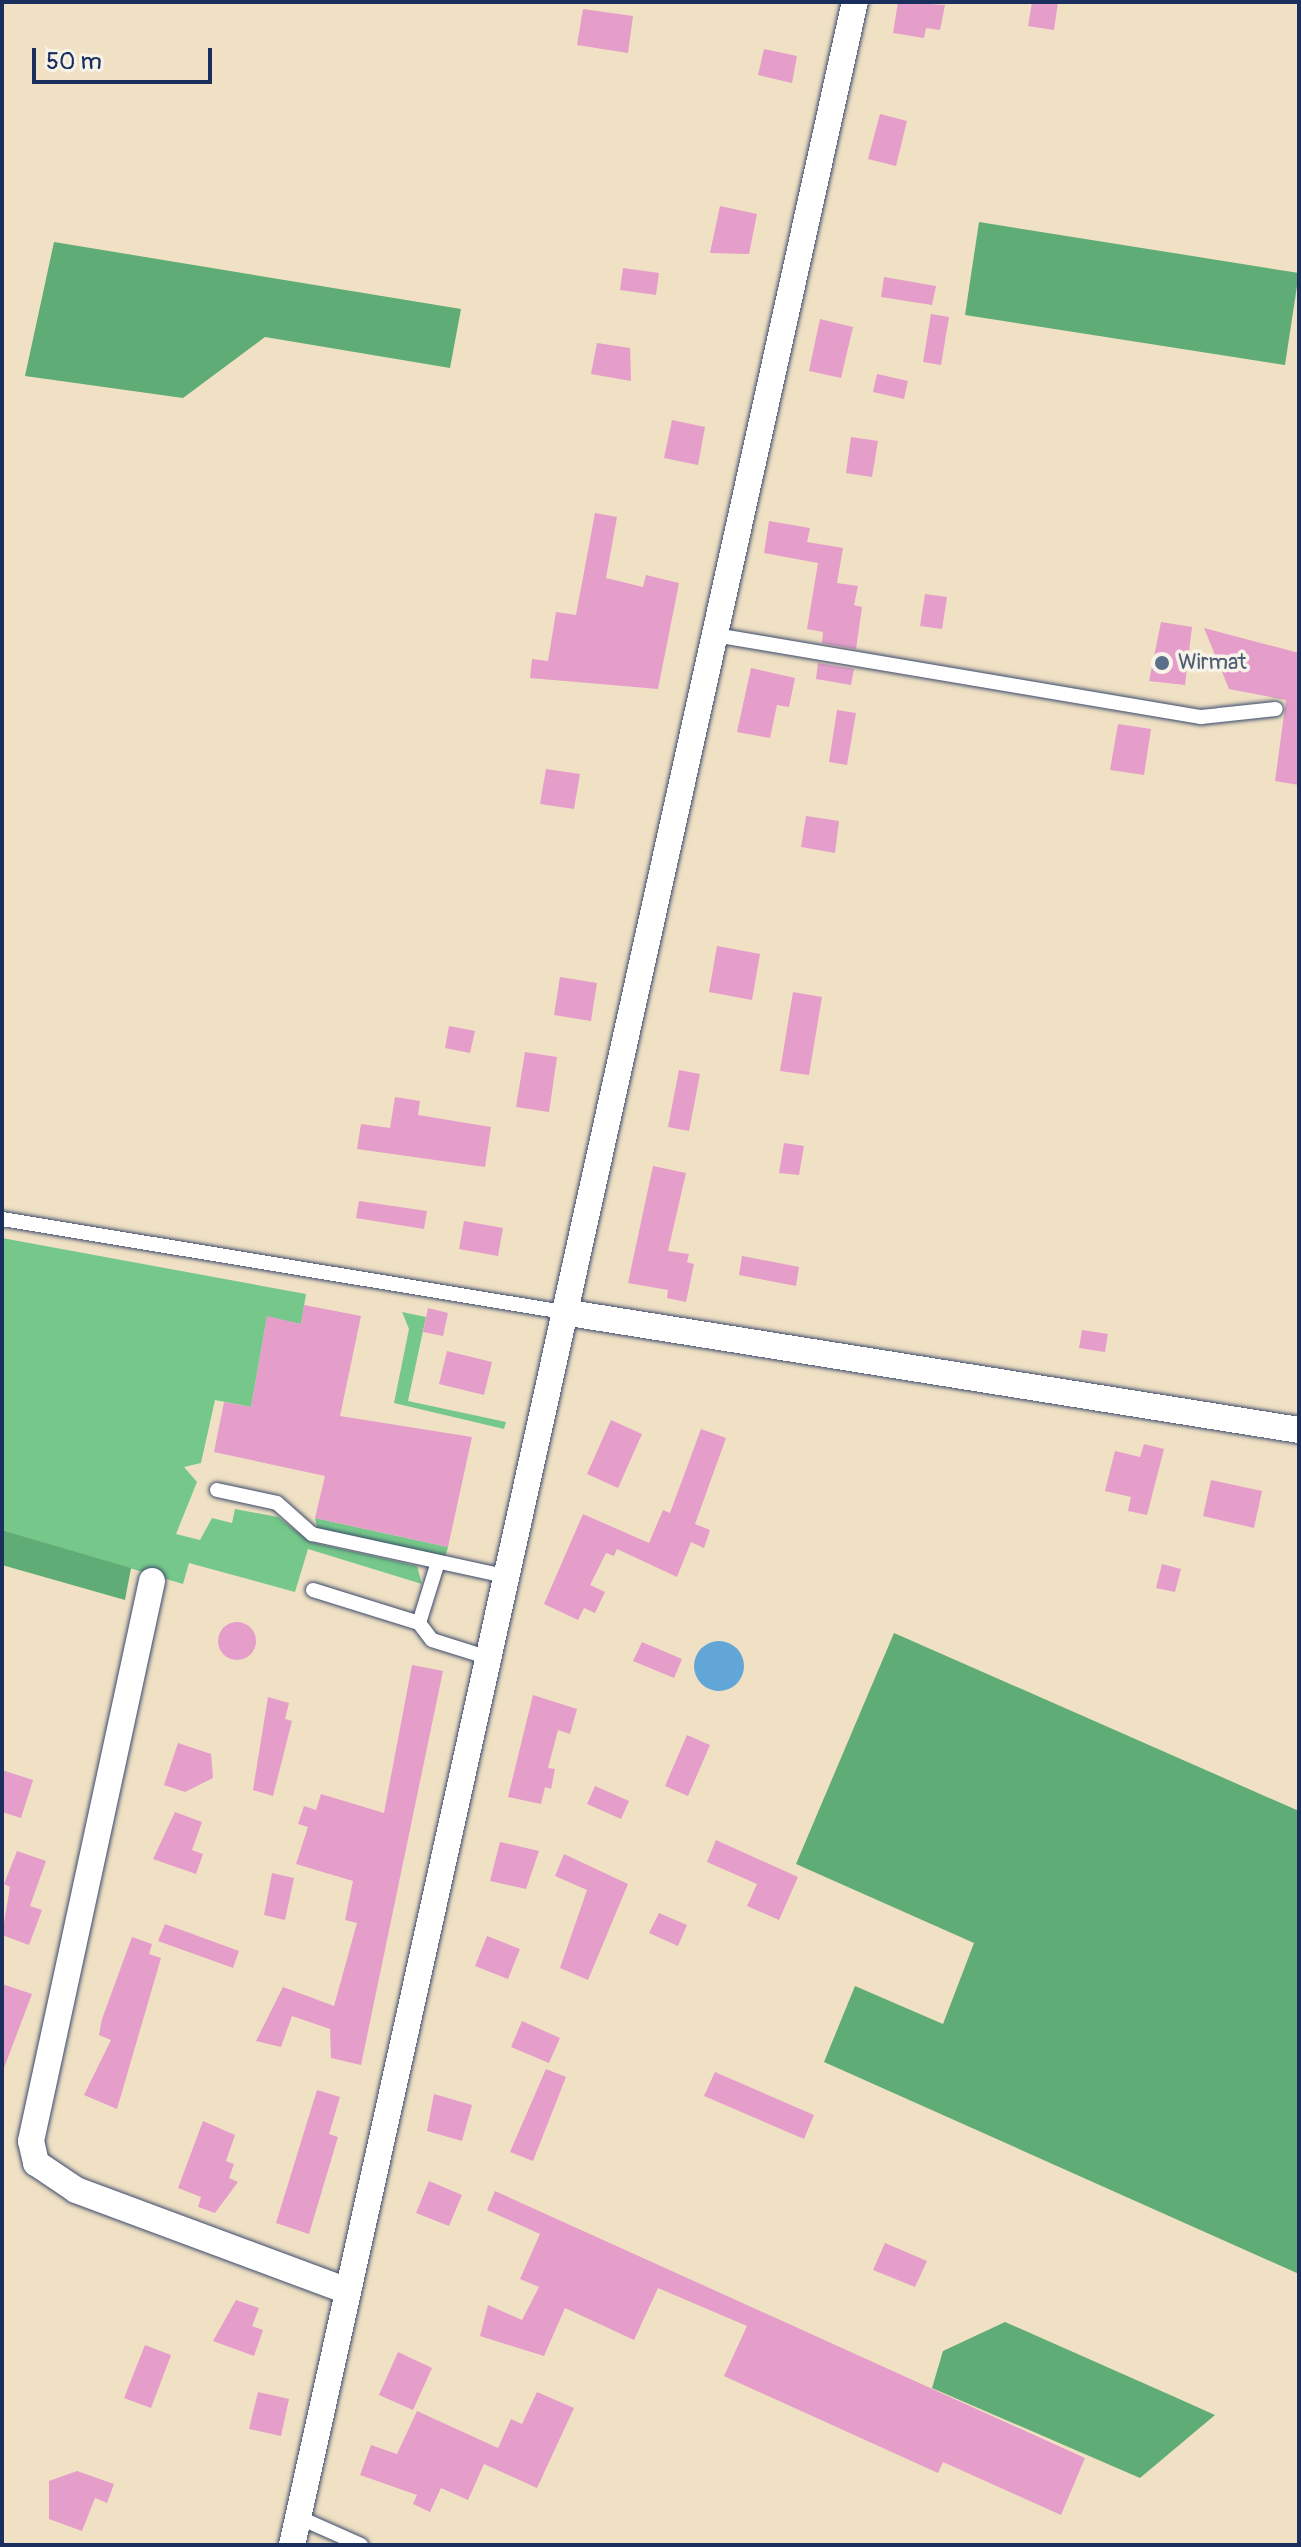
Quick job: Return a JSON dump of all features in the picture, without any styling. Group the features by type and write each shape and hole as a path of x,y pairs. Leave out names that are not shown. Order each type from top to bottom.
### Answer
{"street":[{"path":"292,2545 486,1657 855,2"},
{"path":"563,1312 1299,1430"},
{"path":"152,1581 31,2141 36,2163 76,2190 347,2291"}],"lane":[{"path":"715,635 1201,717 1276,709"},
{"path":"2,1219 563,1312"},
{"path":"217,1490 277,1503 312,1534 504,1576"},
{"path":"419,1623 438,1562"},
{"path":"313,1590 419,1623 432,1640 486,1657"},
{"path":"298,2517 361,2545"}],"green space":[{"path":"979,222 1299,273 1285,365 965,315"},
{"path":"54,242 461,309 450,368 265,337 183,398 25,376"},
{"path":"2,1238 306,1294 301,1324 267,1317 251,1407 215,1400 201,1463 184,1467 197,1482 176,1534 200,1540 212,1518 232,1523 235,1509 278,1517 310,1542 417,1566 422,1584 308,1549 295,1592 189,1563 183,1584 2,1530"},
{"path":"402,1312 426,1317 408,1401 506,1422 504,1429 394,1403 409,1329"},
{"path":"315,1518 448,1547 445,1558 318,1531"},
{"path":"2,1530 131,1568 125,1600 2,1565"},
{"path":"894,1633 1299,1811 1299,2274 824,2062 855,1986 943,2024 974,1943 796,1864"},
{"path":"1005,2322 1215,2415 1140,2478 932,2388 943,2351"}],"water":[{"path":"719,1641 737,1648 744,1666 737,1684 719,1691 701,1684 694,1666 701,1648"}],"building":[{"path":"898,2 945,5 940,30 926,28 924,38 893,33"},
{"path":"1032,2 1058,2 1054,30 1028,26"},
{"path":"583,9 633,16 628,53 577,45"},
{"path":"764,49 797,56 792,83 758,75"},
{"path":"880,114 907,121 896,166 868,159"},
{"path":"720,206 757,214 749,254 710,253"},
{"path":"623,268 659,273 656,295 620,290"},
{"path":"884,277 936,286 932,305 881,297"},
{"path":"931,314 949,317 941,365 923,362"},
{"path":"820,319 853,327 841,378 809,371"},
{"path":"597,343 630,348 631,381 591,374"},
{"path":"877,374 908,381 904,399 873,392"},
{"path":"672,420 705,427 698,465 664,458"},
{"path":"851,437 878,441 872,477 846,473"},
{"path":"595,513 617,517 606,578 643,587 646,575 679,583 658,689 530,678 532,659 548,661 556,612 576,615"},
{"path":"769,521 810,528 807,542 843,548 837,583 858,586 854,605 862,607 856,649 822,643 823,632 807,629 818,563 764,553"},
{"path":"925,594 947,597 942,629 920,626"},
{"path":"1161,622 1192,627 1185,685 1149,681"},
{"path":"1204,628 1299,653 1299,785 1275,781 1286,700 1229,689"},
{"path":"818,663 854,669 851,685 816,679"},
{"path":"751,668 795,678 789,707 777,705 770,738 737,732"},
{"path":"837,710 856,713 847,765 829,762"},
{"path":"1118,724 1151,729 1144,775 1110,770"},
{"path":"546,769 580,774 574,809 540,804"},
{"path":"806,816 839,821 835,853 801,847"},
{"path":"717,946 760,954 752,1000 709,992"},
{"path":"560,977 597,983 591,1021 554,1015"},
{"path":"793,992 822,997 809,1075 780,1071"},
{"path":"449,1026 475,1031 470,1053 445,1048"},
{"path":"525,1052 557,1057 549,1112 516,1107"},
{"path":"679,1070 700,1074 689,1131 668,1127"},
{"path":"395,1097 420,1101 418,1115 491,1127 485,1167 357,1149 361,1124 390,1128"},
{"path":"784,1143 804,1146 799,1175 779,1173"},
{"path":"653,1166 686,1173 668,1251 689,1254 687,1262 694,1264 686,1302 667,1298 668,1290 628,1283"},
{"path":"359,1201 427,1211 424,1229 356,1218"},
{"path":"464,1221 503,1228 498,1256 459,1249"},
{"path":"742,1256 799,1267 796,1286 739,1275"},
{"path":"304,1305 361,1316 340,1416 472,1437 448,1547 315,1518 325,1476 214,1452 224,1402 251,1407 267,1316 301,1324"},
{"path":"428,1308 448,1313 443,1336 423,1332"},
{"path":"1082,1330 1108,1334 1105,1352 1079,1348"},
{"path":"447,1351 492,1362 484,1395 439,1384"},
{"path":"611,1420 642,1434 618,1488 587,1474"},
{"path":"701,1429 726,1438 695,1524 710,1530 704,1548 691,1542 677,1577 617,1549 614,1556 606,1553 590,1585 605,1592 595,1613 584,1608 578,1620 544,1604 583,1514 649,1543 663,1510 670,1513"},
{"path":"1144,1444 1164,1449 1147,1515 1128,1511 1131,1497 1105,1491 1115,1451 1140,1457"},
{"path":"1211,1480 1262,1491 1254,1528 1203,1516"},
{"path":"1162,1564 1181,1569 1175,1592 1156,1588"},
{"path":"237,1622 250,1628 256,1641 250,1654 237,1660 224,1654 218,1641 224,1628"},
{"path":"642,1642 682,1659 674,1678 633,1661"},
{"path":"412,1665 443,1671 361,2065 331,2058 330,2029 292,2016 281,2047 256,2041 283,1987 334,2006 357,1923 345,1920 353,1881 296,1864 308,1827 298,1824 304,1806 316,1810 321,1794 384,1813"},
{"path":"533,1695 577,1709 570,1734 558,1730 548,1768 555,1769 551,1789 545,1787 541,1804 508,1797"},
{"path":"268,1697 289,1703 285,1719 292,1721 273,1796 253,1790"},
{"path":"687,1735 710,1745 688,1796 665,1786"},
{"path":"178,1743 211,1754 213,1778 185,1792 164,1785"},
{"path":"2,1770 33,1780 21,1818 2,1812"},
{"path":"595,1786 629,1801 621,1819 587,1804"},
{"path":"175,1812 202,1822 192,1850 203,1854 196,1874 153,1859"},
{"path":"716,1840 798,1877 779,1920 747,1906 757,1884 707,1862"},
{"path":"500,1842 539,1851 526,1889 490,1881"},
{"path":"17,1851 46,1861 30,1906 42,1910 29,1945 2,1935 10,1887 4,1884"},
{"path":"564,1854 628,1884 588,1980 560,1968 587,1890 555,1876"},
{"path":"272,1873 294,1878 285,1920 264,1915"},
{"path":"659,1913 687,1925 678,1946 649,1933"},
{"path":"165,1924 239,1951 233,1968 158,1941"},
{"path":"487,1936 520,1949 508,1979 475,1966"},
{"path":"132,1937 152,1944 149,1954 161,1958 117,2109 84,2095 111,2040 99,2035 102,2019"},
{"path":"2,1984 32,1994 4,2068 2,2068"},
{"path":"522,2021 560,2038 549,2063 511,2047"},
{"path":"546,2069 566,2077 533,2161 510,2152"},
{"path":"715,2072 814,2115 804,2139 704,2096"},
{"path":"317,2090 340,2097 329,2134 338,2137 309,2234 276,2223"},
{"path":"434,2094 472,2105 462,2141 427,2131"},
{"path":"203,2121 235,2135 226,2161 234,2164 229,2178 238,2182 215,2213 198,2207 201,2197 178,2188"},
{"path":"429,2181 462,2195 449,2226 416,2213"},
{"path":"495,2191 1085,2458 1061,2515 943,2462 938,2473 724,2376 747,2326 658,2288 634,2340 565,2308 544,2356 480,2336 488,2305 522,2320 539,2287 520,2279 540,2234 487,2210"},
{"path":"885,2243 927,2261 915,2287 873,2270"},
{"path":"236,2300 259,2308 252,2326 263,2330 254,2356 213,2341"},
{"path":"145,2345 171,2355 151,2408 124,2398"},
{"path":"398,2352 432,2368 413,2410 379,2395"},
{"path":"258,2392 289,2399 281,2436 249,2429"},
{"path":"537,2392 574,2408 537,2488 484,2464 468,2500 441,2488 430,2512 413,2504 417,2495 360,2475 371,2445 397,2454 417,2411 498,2448 511,2419 522,2424"},
{"path":"77,2471 114,2484 107,2503 95,2498 82,2531 49,2519 49,2481"}],"place":[{"name":"Wirmat","path":"1162,663"}]}
